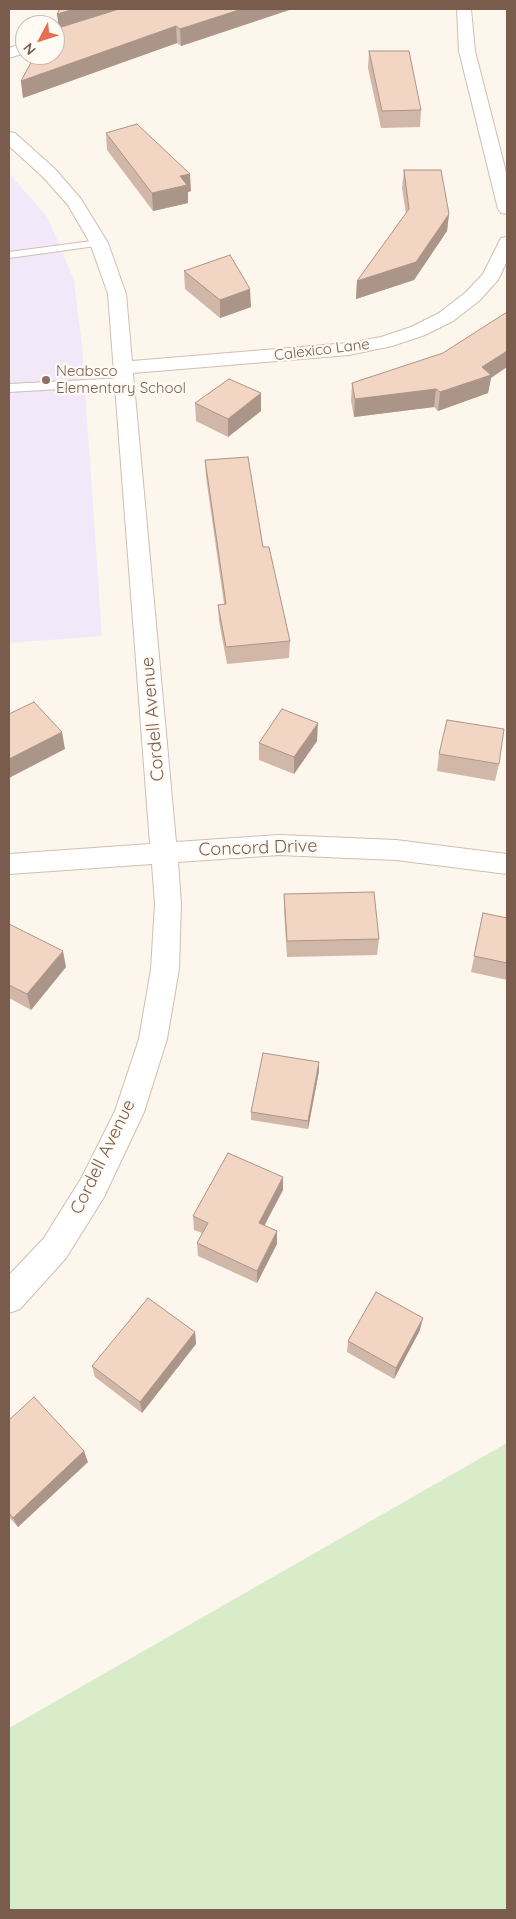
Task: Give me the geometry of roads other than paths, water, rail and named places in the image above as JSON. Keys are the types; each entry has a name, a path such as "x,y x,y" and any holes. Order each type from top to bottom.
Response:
{"street":[{"path":"464,9 467,51 507,209"},
{"name":"Cordell Avenue","path":"9,138 56,180 75,203 99,243 117,294 168,904 165,969 152,1039 129,1112 93,1187 55,1248 9,1298"},
{"name":"Calexico Lane","path":"125,375 349,349 394,339 418,331 446,317 472,297 491,276 507,242"},
{"name":"Concord Drive","path":"9,864 279,845 396,850 507,864"}],"lane":[{"path":"9,255 99,243"},
{"path":"9,388 125,375"}],"place":[{"name":"Neabsco Elementary School","path":"46,380"}]}
